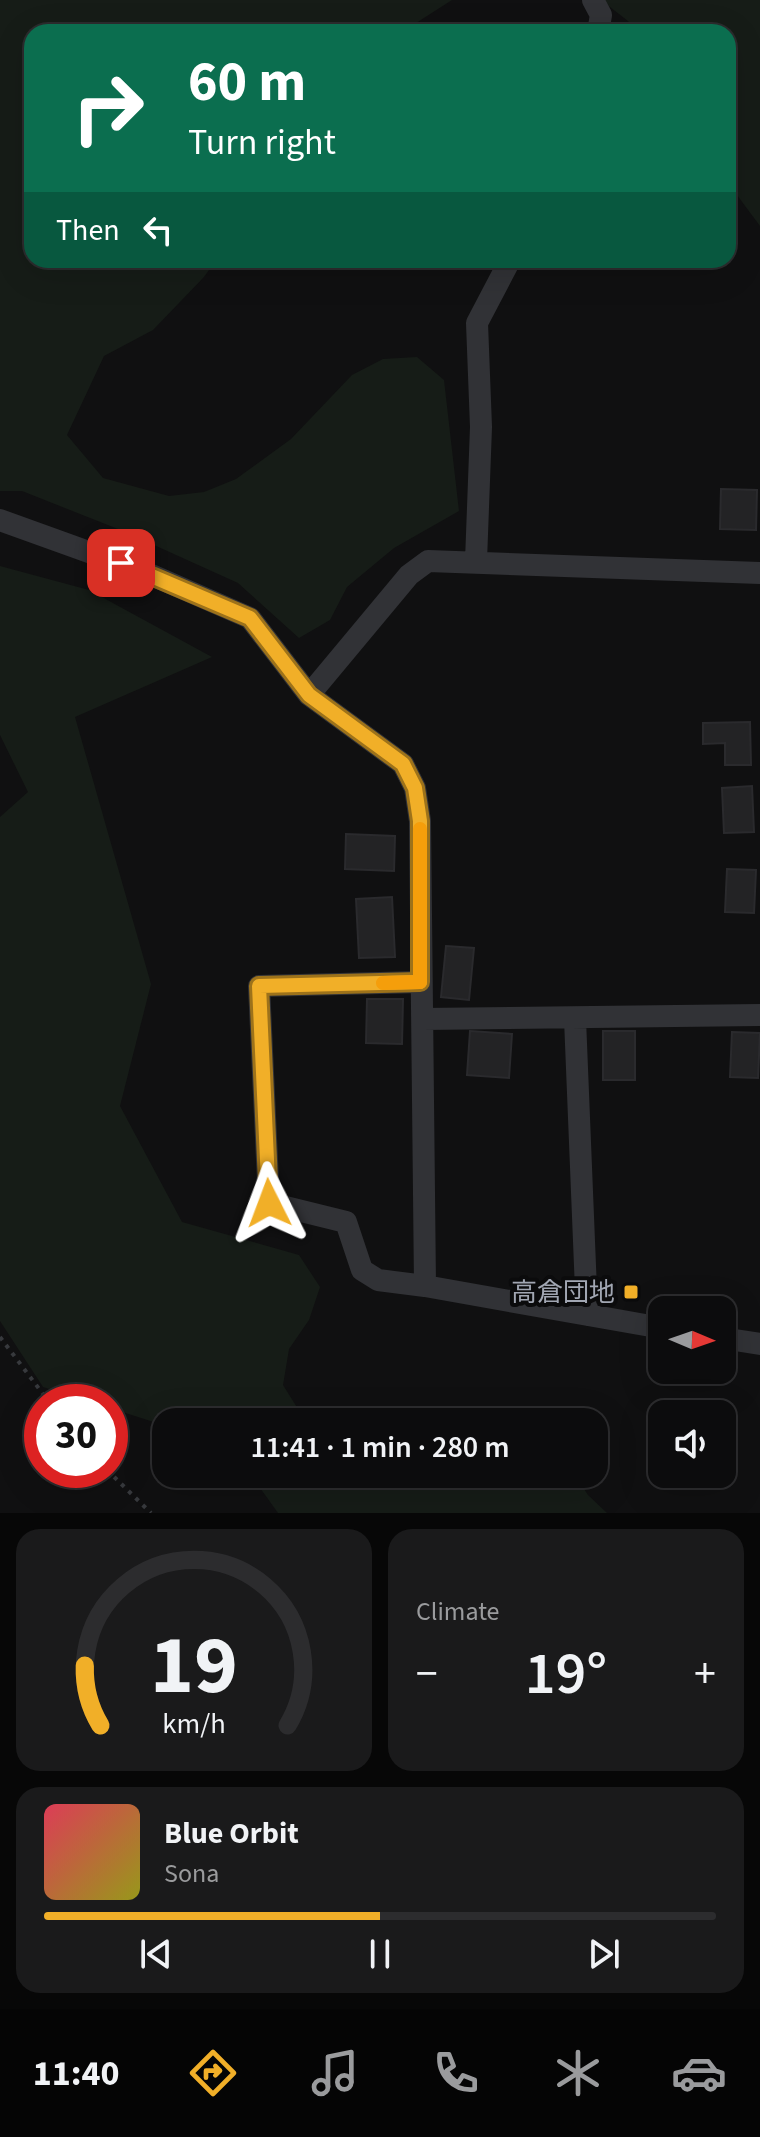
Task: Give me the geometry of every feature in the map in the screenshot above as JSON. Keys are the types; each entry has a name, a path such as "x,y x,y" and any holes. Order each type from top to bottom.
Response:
{"street":[{"path":"593,0 601,15 599,24"},
{"path":"476,561 481,427 477,323 506,268"},
{"path":"0,520 147,573 250,618 309,695 403,764 415,788 420,821 425,1286"},
{"path":"309,695 409,575 428,561 760,573"},
{"path":"420,982 259,986 269,1203 346,1222 362,1270 378,1280 648,1326"},
{"path":"423,1019 760,1015"},
{"path":"575,1019 587,1315"},
{"path":"736,1340 760,1344"}],"path":[{"path":"0,1337 35,1384"},
{"path":"125,1488 151,1513"}],"shaded area":[{"path":"0,0 452,0 414,24 24,24 24,268 210,268 153,330 104,356 67,435 103,478 169,496 204,492 236,479 291,439 352,375 383,359 417,357 444,380 459,511 394,548 347,587 330,620 299,638 238,583 123,531 22,491 0,491"},
{"path":"601,0 760,0 760,226 736,194 736,24 630,24"},
{"path":"0,566 89,590 212,657 75,717 151,984 120,1106 182,1222 299,1255 320,1287 309,1320 289,1349 283,1385 297,1408 152,1408 152,1422 128,1414 128,1384 41,1384 0,1321 0,817 28,792 0,735"},
{"path":"260,1488 583,1488 607,1513 278,1513"}],"building":[{"path":"721,489 757,490 756,530 720,529"},
{"path":"750,722 751,765 725,765 725,743 703,744 703,723"},
{"path":"752,786 754,832 724,833 722,788"},
{"path":"346,834 395,836 394,871 345,869"},
{"path":"727,869 756,870 754,913 725,912"},
{"path":"392,897 395,957 359,958 356,899"},
{"path":"446,946 474,948 469,1000 441,997"},
{"path":"367,999 403,999 402,1044 366,1043"},
{"path":"470,1031 512,1034 509,1078 467,1075"},
{"path":"603,1031 635,1031 635,1080 603,1080"},
{"path":"732,1032 760,1033 758,1078 730,1077"}],"slow traffic":[{"path":"383,983 420,982 420,829"}],"place":[{"name":"高倉団地","path":"631,1292"}],"route":[{"path":"121,563 250,618 309,695 403,764 415,788 420,821 420,982 259,986 269,1203"}]}
